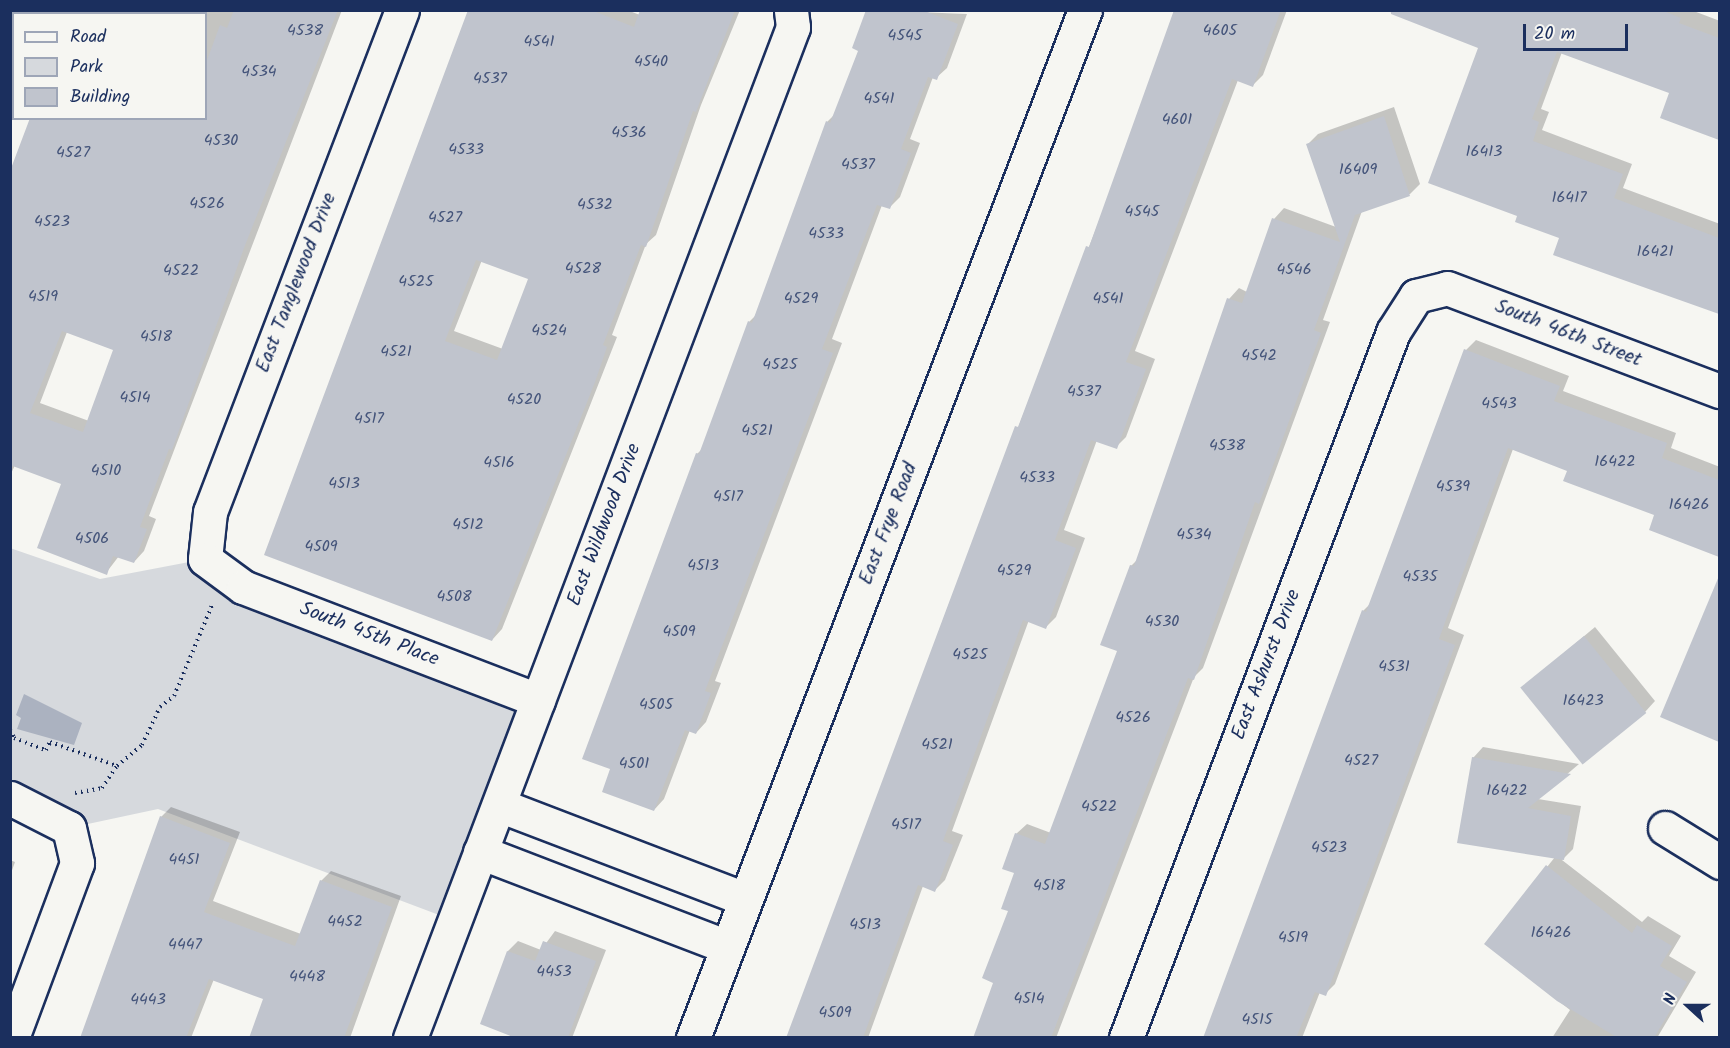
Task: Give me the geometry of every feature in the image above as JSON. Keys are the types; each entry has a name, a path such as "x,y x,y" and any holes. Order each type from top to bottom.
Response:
{"street":[{"name":"East Tanglewood Drive","path":"216,567 210,512 402,10"},
{"name":"East Wildwood Drive","path":"410,1038 786,47 793,27 791,10"},
{"name":"East Frye Road","path":"693,1038 1085,10"},
{"name":"South 46th Street","path":"1416,296 1447,288 1719,391"},
{"name":"East Ashurst Drive","path":"1126,1038 1393,332 1416,296"},
{"name":"South 45th Place","path":"216,567 243,587 538,700"},
{"path":"10,798 61,823 77,863 12,1038"},
{"path":"499,805 745,899"},
{"path":"1665,828 1719,862"},
{"path":"480,852 727,947"},
{"path":"604,900 622,852"}],"path":[{"path":"61,823 70,796 86,788 102,788 117,766 142,745 160,707 174,696 216,567"},
{"path":"10,730 14,738 46,750 50,742 117,766"}],"green space":[{"path":"10,548 100,579 205,559 538,700 455,921 158,809 69,828 11,798"}],"shaded area":[{"path":"24,694 82,723 74,745 17,729 21,718 16,715"}],"building":[{"path":"234,10 338,10 244,248 172,450 169,449 140,527 147,529 134,563 113,556 107,575 37,548 61,484 10,465 10,171 29,120 207,120 207,60 220,25 227,28","holes":["62,331 113,350 83,432 30,413"]},
{"path":"468,10 591,10 634,27 640,10 735,10 696,112 693,111 646,247 641,245 603,345 607,347 595,382 492,641 264,555","holes":["476,260 528,279 497,360 445,341"]},
{"path":"866,10 922,10 958,24 937,80 928,77 901,149 911,153 890,209 877,205 822,349 833,353 705,691 711,693 696,734 685,730 654,811 602,792 610,769 582,759 696,453 699,454 748,321 752,323 826,121 830,123 858,51 852,48"},
{"path":"1174,10 1281,10 1253,87 1232,79 1126,362 1146,369 1117,449 1091,440 1055,540 1076,548 1046,629 1023,620 943,841 953,845 935,892 918,885 863,1038 786,1038 1015,426 1018,427 1086,246 1089,247"},
{"path":"1391,10 1661,10 1681,18 1679,23 1719,38 1719,140 1660,118 1669,93 1557,52 1532,119 1539,122 1533,141 1623,174 1614,198 1719,238 1719,314 1553,255 1559,238 1515,222 1517,216 1428,183 1478,48 1391,14"},
{"path":"1384,116 1410,196 1355,215 1314,330 1321,333 1259,504 1255,502 1194,680 1188,678 1051,1038 973,1038 993,983 982,978 1008,911 1001,909 1014,873 1002,869 1015,833 1045,844 1117,651 1100,645 1130,565 1134,566 1227,298 1242,303 1272,218 1340,242 1306,144"},
{"path":"1464,349 1560,386 1554,401 1667,443 1662,458 1719,480 1719,557 1649,530 1654,515 1563,481 1567,471 1508,448 1439,639 1455,645 1326,996 1315,992 1296,1038 1203,1038 1362,610 1366,612"},
{"path":"1719,576 1719,742 1660,717"},
{"path":"1584,636 1646,713 1583,765 1520,688"},
{"path":"1472,757 1571,774 1528,808 1571,816 1564,860 1457,843"},
{"path":"160,816 230,843 204,912 295,946 320,880 392,907 344,1038 249,1038 263,999 209,979 186,1038 80,1038"},
{"path":"1546,865 1632,933 1637,925 1672,946 1660,966 1687,982 1654,1038 1618,1038 1557,1001 1484,944"},
{"path":"543,941 596,961 568,1038 516,1038 480,1024 507,951 535,961"}]}
